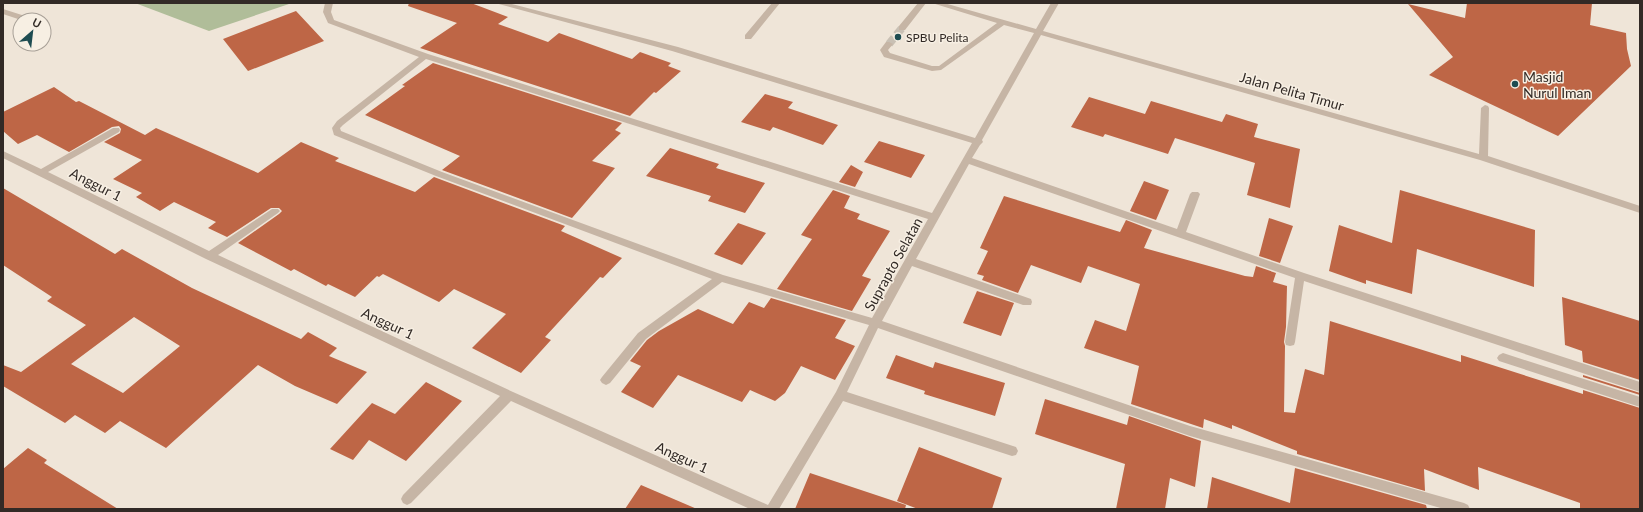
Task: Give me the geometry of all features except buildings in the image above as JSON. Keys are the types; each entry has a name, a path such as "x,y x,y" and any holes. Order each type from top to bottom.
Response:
{"street":[{"path":"329,3 327,12 331,21 425,56 935,218"},
{"path":"498,3 675,49 978,142"},
{"path":"748,37 776,3"},
{"path":"902,28 922,3"},
{"name":"Jalan Pelita Timur","path":"936,3 1482,158 1640,210"},
{"name":"Suprapto Selatan","path":"772,509 840,395 875,323 1055,3"},
{"path":"889,44 884,50 887,55 932,69 941,68 1003,22"},
{"path":"425,56 340,123 336,128 337,133 446,176 721,278 875,323 1190,431 1464,509"},
{"path":"1482,158 1485,108"},
{"path":"42,172 116,130"},
{"name":"Anggur 1","path":"3,154 210,256 509,395 764,509"},
{"path":"968,160 1300,276 1640,387"},
{"path":"1180,235 1195,194"},
{"path":"210,256 275,211"},
{"path":"910,261 1027,302"},
{"path":"1290,342 1300,276"},
{"path":"606,380 642,336 721,278"},
{"path":"1503,358 1640,402"},
{"path":"407,499 509,395"},
{"path":"840,395 1012,452"}],"green space":[{"path":"135,3 292,3 209,31"}],"tunnel":[{"path":"889,44 902,28"}],"place":[{"name":"SPBU Pelita","path":"898,37"},
{"name":"Masjid Nurul Iman","path":"1515,84"}]}
